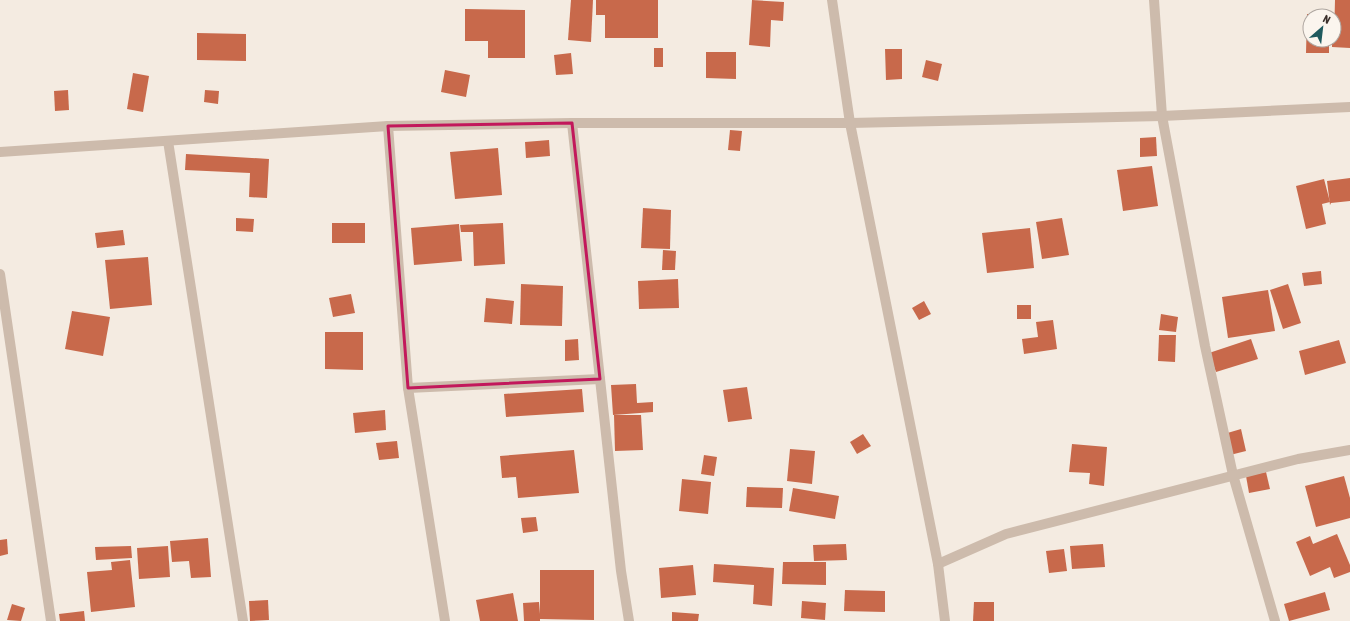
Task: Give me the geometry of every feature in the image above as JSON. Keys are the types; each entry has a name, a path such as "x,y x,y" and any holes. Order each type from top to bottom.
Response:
{"street":[{"path":"832,0 850,123 938,564 945,621"},
{"path":"1154,0 1162,116 1205,346 1233,475 1275,621"},
{"path":"0,152 388,126 572,123 850,123 1162,116 1350,107"},
{"path":"572,123 620,571 629,621"},
{"path":"388,126 408,388 445,621"},
{"path":"168,141 243,621"},
{"path":"0,274 51,621"},
{"path":"408,388 600,379"},
{"path":"938,564 1006,534 1298,459 1350,450"}],"highlighted area":[{"path":"572,123 600,379 408,388 388,126"}],"building":[{"path":"571,0 593,0 591,42 568,40"},
{"path":"596,0 658,0 658,38 605,38 605,15 596,15"},
{"path":"752,0 784,2 783,21 771,20 770,47 749,45"},
{"path":"1335,0 1350,0 1350,48 1342,48 1342,8 1335,8"},
{"path":"465,9 525,10 525,58 488,58 488,41 465,41"},
{"path":"197,33 246,34 246,61 197,60"},
{"path":"654,48 663,48 663,67 654,67"},
{"path":"1306,48 1329,48 1329,53 1306,53"},
{"path":"885,49 902,49 902,79 886,80"},
{"path":"706,52 736,52 736,79 706,78"},
{"path":"571,53 573,74 556,75 554,55"},
{"path":"926,60 942,64 938,81 922,77"},
{"path":"445,70 470,75 466,97 441,92"},
{"path":"133,73 149,76 143,112 127,109"},
{"path":"68,90 69,110 55,111 54,91"},
{"path":"205,90 219,91 218,104 204,102"},
{"path":"730,130 742,131 740,151 728,150"},
{"path":"1156,137 1157,156 1140,157 1140,138"},
{"path":"549,140 550,156 526,158 525,142"},
{"path":"498,148 502,195 455,199 450,152"},
{"path":"186,154 269,159 267,198 249,197 250,173 185,170"},
{"path":"1152,166 1158,206 1123,211 1117,170"},
{"path":"1350,178 1350,201 1331,203 1330,205 1327,181"},
{"path":"1324,179 1330,202 1322,204 1326,224 1306,229 1296,186"},
{"path":"643,208 671,210 670,249 641,248"},
{"path":"236,218 254,219 253,232 236,231"},
{"path":"1062,218 1069,255 1042,259 1036,222"},
{"path":"332,223 365,223 365,243 332,243"},
{"path":"503,223 505,264 474,266 473,232 461,232 460,225"},
{"path":"459,224 462,261 414,265 411,228"},
{"path":"1030,228 1034,268 987,273 982,233"},
{"path":"123,230 125,245 97,248 95,233"},
{"path":"663,250 676,251 675,270 662,270"},
{"path":"148,257 152,305 110,309 105,260"},
{"path":"1321,271 1322,284 1304,286 1302,273"},
{"path":"678,279 679,308 639,309 638,281"},
{"path":"521,284 563,286 562,326 520,325"},
{"path":"1288,284 1301,323 1283,329 1270,290"},
{"path":"1268,290 1275,331 1228,338 1222,297"},
{"path":"351,294 355,313 333,317 329,298"},
{"path":"486,298 514,301 512,324 484,322"},
{"path":"924,301 931,314 919,320 912,308"},
{"path":"1017,305 1031,305 1031,319 1017,319"},
{"path":"72,311 110,317 103,356 65,349"},
{"path":"1161,314 1178,317 1176,332 1159,330"},
{"path":"1053,320 1057,349 1024,354 1022,339 1038,337 1036,322"},
{"path":"325,332 363,332 363,370 325,369"},
{"path":"1159,335 1176,335 1175,362 1158,361"},
{"path":"578,339 579,360 565,361 565,340"},
{"path":"1251,339 1258,359 1216,372 1209,353"},
{"path":"1339,340 1346,363 1305,375 1299,351"},
{"path":"636,384 637,403 653,402 653,412 613,415 611,385"},
{"path":"747,387 752,419 728,422 723,390"},
{"path":"582,389 584,412 506,417 504,394"},
{"path":"385,410 386,430 355,433 353,413"},
{"path":"614,415 641,415 643,450 615,451"},
{"path":"1241,429 1246,451 1230,455 1224,434"},
{"path":"863,434 871,446 857,454 850,442"},
{"path":"397,441 399,458 379,460 376,443"},
{"path":"1072,444 1107,447 1104,486 1089,484 1090,473 1069,472"},
{"path":"790,449 815,451 812,484 787,481"},
{"path":"574,450 579,493 518,498 516,477 502,478 500,456"},
{"path":"704,455 717,457 714,476 701,474"},
{"path":"1266,472 1270,489 1249,493 1246,476"},
{"path":"1344,476 1350,498 1350,518 1316,527 1305,486"},
{"path":"682,479 711,482 708,514 679,511"},
{"path":"747,487 783,488 782,508 746,507"},
{"path":"793,488 839,496 835,519 789,511"},
{"path":"536,517 538,531 523,533 521,518"},
{"path":"1337,534 1350,565 1350,572 1334,578 1330,567 1310,576 1296,542 1310,536 1313,544"},
{"path":"208,538 211,577 191,578 189,561 172,562 170,541"},
{"path":"7,539 8,554 0,556 0,540"},
{"path":"846,544 847,560 814,561 813,545"},
{"path":"1103,544 1105,567 1072,569 1070,546"},
{"path":"131,546 132,558 96,560 95,547"},
{"path":"168,546 170,577 139,579 137,548"},
{"path":"1064,549 1067,571 1049,573 1046,551"},
{"path":"130,560 135,607 91,612 87,572 112,570 111,562"},
{"path":"783,562 826,562 826,585 782,584"},
{"path":"714,564 774,568 772,606 753,604 754,585 713,582"},
{"path":"693,565 696,595 661,598 659,568"},
{"path":"540,570 594,570 594,620 540,619 540,621 524,621 523,603 539,602 540,614"},
{"path":"845,590 885,591 885,612 844,611"},
{"path":"1325,592 1330,610 1289,621 1284,604"},
{"path":"513,593 518,621 480,621 476,600"},
{"path":"268,600 269,620 250,621 249,601"},
{"path":"802,601 826,603 825,620 801,618"},
{"path":"974,602 994,602 994,621 973,621"},
{"path":"12,604 25,608 21,621 7,620"},
{"path":"84,611 85,621 60,621 59,614"},
{"path":"672,612 699,614 698,621 672,621"}]}
